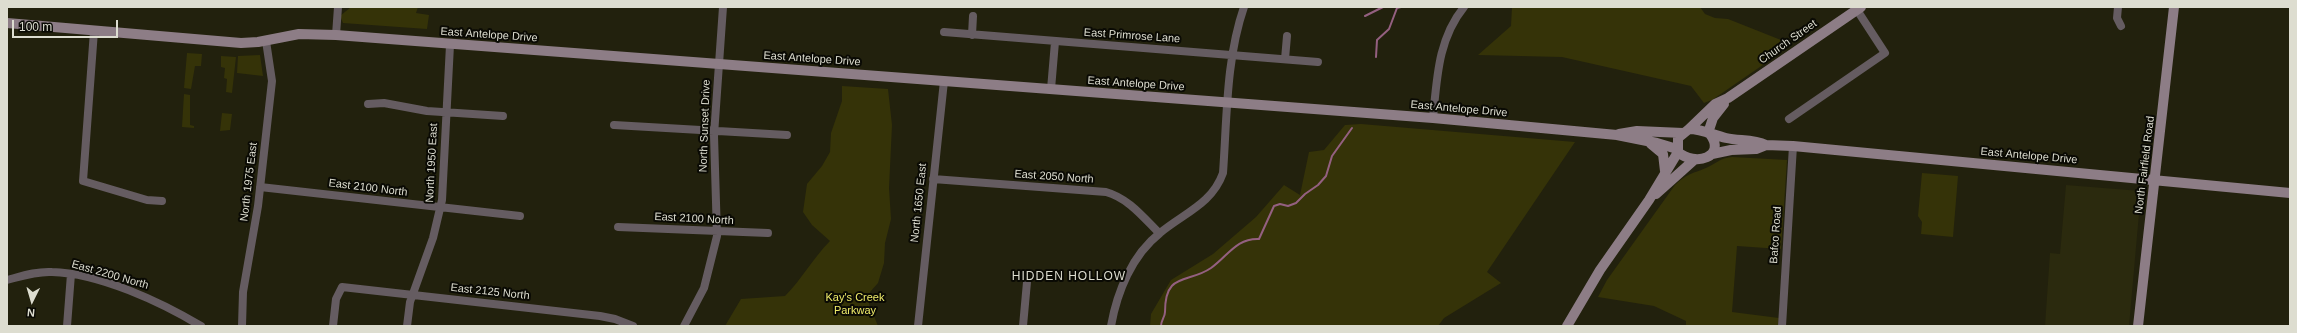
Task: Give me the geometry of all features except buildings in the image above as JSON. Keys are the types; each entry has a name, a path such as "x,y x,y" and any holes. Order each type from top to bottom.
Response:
{"main road":[{"name":"North Fairfield Road","path":"2138,326 2156,180 2174,7"},
{"name":"Church Street","path":"1686,131 1715,104 1728,98 1859,8"},
{"name":"East Antelope Drive","path":"7,23 240,43 266,41 299,34 336,34 450,45 1433,118 1617,135 1678,150"},
{"name":"Church Street","path":"1709,133 1714,116 1728,98"},
{"path":"1567,326 1600,270 1648,200 1678,150 1678,140 1686,131 1697,129 1709,133 1714,141 1712,154 1702,160 1694,160 1685,157 1678,150"},
{"name":"East Antelope Drive","path":"1617,135 1637,131 1686,131"},
{"name":"East Antelope Drive","path":"1709,133 1732,139 1755,140 1766,145 1793,146 2290,193"},
{"path":"1646,141 1662,152 1665,159 1665,171"},
{"name":"East Antelope Drive","path":"1712,154 1731,150 1756,149 1766,145"},
{"path":"1648,200 1694,160"}],"street":[{"path":"336,34 338,7"},
{"name":"North Sunset Drive","path":"684,326 697,304 710,269 717,231 714,171 714,130 723,7"},
{"path":"1111,326 1118,294 1127,274 1146,247 1159,233 1209,199 1218,186 1223,173 1232,55 1236,30 1244,7"},
{"path":"1433,118 1437,71 1442,46 1457,16 1464,7"},
{"path":"2118,7 2117,18 2121,26"},
{"path":"1788,120 1886,52 1859,8"},
{"path":"972,35 973,16"},
{"path":"94,31 83,181 147,200 162,201"},
{"name":"East Primrose Lane","path":"944,32 1318,62"},
{"path":"1285,59 1287,36"},
{"name":"North 1975 East","path":"242,326 243,292 260,187 272,81 266,41"},
{"path":"1051,89 1055,42"},
{"name":"North 1950 East","path":"407,326 412,295 433,238 444,181 445,112 450,45"},
{"name":"North 1650 East","path":"918,326 944,82"},
{"path":"368,104 384,103 413,110 503,116"},
{"path":"614,125 787,135"},
{"name":"Bafco Road","path":"1782,326 1793,146"},
{"name":"East 2050 North","path":"933,179 1106,192 1117,195 1126,201 1159,233"},
{"name":"East 2100 North","path":"260,187 520,216"},
{"name":"East 2100 North","path":"618,226 768,233"},
{"name":"East 2200 North","path":"7,280 32,273 52,272 71,274 168,306 201,326"},
{"path":"67,326 71,274"},
{"path":"1023,326 1027,282"},
{"name":"East 2125 North","path":"333,326 336,299 342,288 600,316 633,326"}],"shaded area":[{"path":"2066,185 2141,191 2129,326 2045,326 2050,253 2060,254"}],"green space":[{"path":"351,7 418,7 416,13 429,15 427,29 343,23 340,16"},
{"path":"1512,7 1700,7 1705,14 1715,18 1728,19 1786,42 1786,49 1712,100 1704,103 1691,86 1562,57 1478,55 1511,26"},
{"path":"187,53 202,54 201,66 195,66 191,89 184,88"},
{"path":"260,55 263,76 237,73 238,56"},
{"path":"221,56 236,57 232,93 226,92 227,79 224,78 225,68 221,67"},
{"name":"Kay's Creek Parkway","path":"842,86 888,89 892,125 889,188 891,219 885,243 884,263 878,283 870,292 869,304 878,326 725,326 741,299 785,296 830,241 812,225 803,212 807,184 822,166 830,152 831,133 842,101"},
{"path":"184,94 190,95 190,125 194,126 194,128 182,127"},
{"path":"222,113 232,114 230,130 220,131"},
{"path":"1361,124 1575,142 1487,272 1501,283 1444,318 1438,326 1150,326 1151,314 1171,280 1213,254 1256,217 1284,185 1300,195 1309,152 1324,150 1345,125"},
{"path":"1732,157 1787,160 1781,249 1737,246 1732,312 1779,318 1778,326 1686,326 1686,321 1654,306 1598,297 1607,280 1675,185 1688,175 1708,167 1722,159"},
{"path":"1922,173 1958,176 1953,237 1921,234 1922,222 1918,216"}],"waterway":[{"path":"1365,16 1383,7"},
{"path":"1376,57 1377,40 1389,29 1397,8 1401,7"},
{"path":"1161,326 1165,314 1166,299 1173,284 1211,268 1244,241 1259,239 1274,206 1280,204 1288,206 1296,203 1305,194 1318,185 1326,176 1332,156 1352,128"}],"district":[{"name":"HIDDEN HOLLOW","path":"1069,277"}]}
